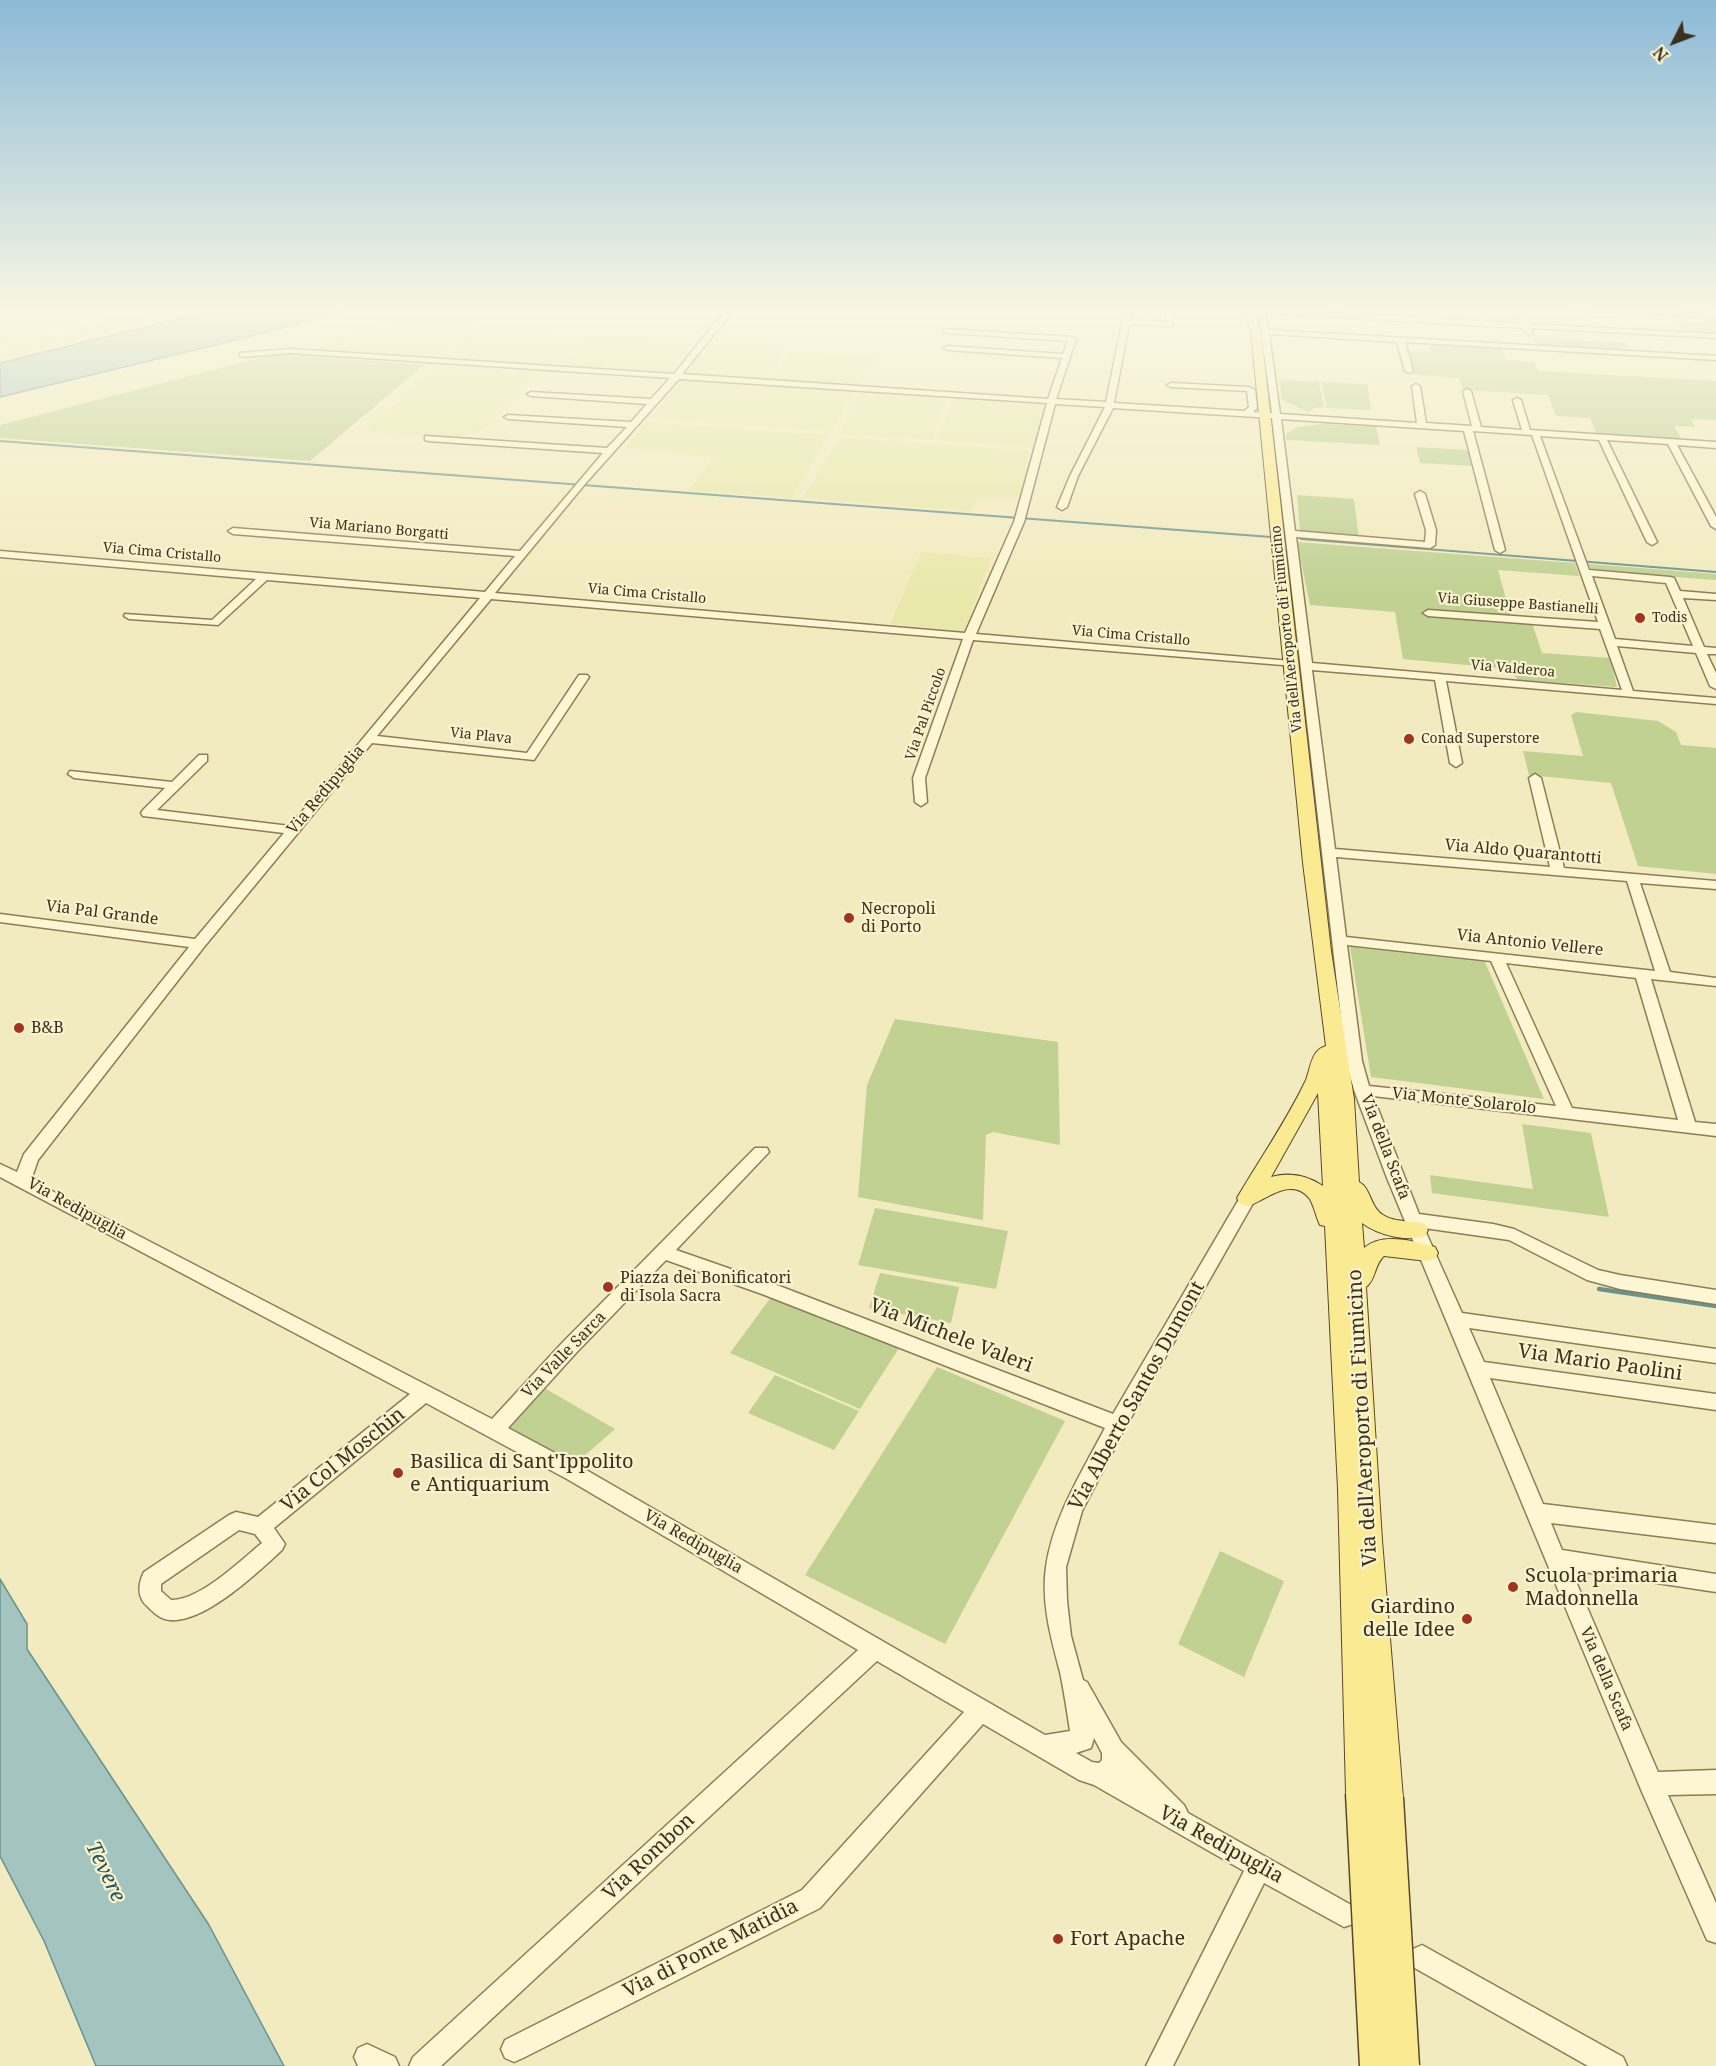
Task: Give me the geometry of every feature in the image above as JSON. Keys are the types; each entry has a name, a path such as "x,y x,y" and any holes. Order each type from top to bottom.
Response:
{"main road":[{"name":"Via dell'Aeroporto di Fiumicino","path":"1268,404 1291,664 1322,951 1344,1099 1369,1540 1374,1796 1375,2066"},
{"name":"Via dell'Aeroporto di Fiumicino","path":"1322,951 1336,1244 1354,1538 1374,1796 1404,2066"},
{"path":"1248,1198 1316,1078 1327,1046"},
{"path":"1348,1167 1361,1207 1374,1222 1388,1227 1415,1225"},
{"path":"1248,1198 1269,1184 1288,1181 1311,1189 1321,1198 1336,1244"},
{"path":"1357,1303 1364,1262 1374,1250 1387,1247 1427,1253"}],"street":[{"name":"Via Redipuglia","path":"651,404 522,554 199,944 30,1158 22,1182 494,1430 981,1710 1344,1915"},
{"name":"Via Pal Piccolo","path":"921,802 919,778 969,637 1020,518 1050,404"},
{"path":"1098,404 1716,445"},
{"path":"1246,414 1253,408 1253,404"},
{"name":"Via della Scafa","path":"1272,404 1270,416 1285,430 1291,534 1328,852 1354,1061 1362,1090 1415,1225 1650,1784 1716,1931"},
{"path":"1282,404 1294,410 1337,421"},
{"path":"1419,404 1422,426"},
{"path":"1469,404 1472,429 1500,550"},
{"path":"1519,404 1606,626 1629,694"},
{"path":"1062,507 1074,476 1110,405"},
{"path":"508,417 633,425"},
{"path":"1285,430 1337,421"},
{"path":"428,438 609,451"},
{"path":"1602,438 1652,542"},
{"path":"1671,442 1716,526"},
{"path":"1291,534 1430,545 1431,530 1420,494"},
{"name":"Via Mariano Borgatti","path":"232,531 522,554"},
{"name":"Via Cima Cristallo","path":"0,554 1291,664"},
{"path":"1585,571 1668,579 1716,686"},
{"path":"129,616 214,623 265,576"},
{"path":"1677,597 1716,597"},
{"path":"1677,597 1716,602"},
{"name":"Via Giuseppe Bastianelli","path":"1428,613 1606,626"},
{"path":"1611,642 1698,646 1716,644"},
{"path":"1698,646 1716,651"},
{"name":"Via Valderoa","path":"1307,666 1716,701"},
{"name":"Via Plava","path":"369,739 530,757 583,677"},
{"path":"1440,678 1456,762"},
{"path":"203,758 147,813 293,830"},
{"path":"74,774 175,786"},
{"path":"1535,778 1558,871"},
{"name":"Via Aldo Quarantotti","path":"1328,852 1716,885"},
{"path":"1632,877 1664,976"},
{"name":"Via Pal Grande","path":"0,918 199,944"},
{"name":"Via Antonio Vellere","path":"1339,940 1716,982"},
{"name":"Via Monte Solarolo","path":"1496,957 1566,1112"},
{"path":"1642,973 1689,1127"},
{"name":"Via Monte Solarolo","path":"1362,1090 1716,1130"},
{"name":"Via Valle Sarca","path":"494,1430 569,1348 762,1152"},
{"path":"0,1170 22,1182"},
{"name":"Via Alberto Santos Dumont","path":"1071,1673 1060,1636 1056,1601 1056,1567 1072,1510 1117,1424 1248,1198"},
{"path":"1415,1225 1504,1232 1593,1275 1620,1282 1716,1297"},
{"name":"Via Michele Valeri","path":"664,1252 768,1289 1117,1424"},
{"path":"1456,1319 1716,1356"},
{"name":"Via Mario Paolini","path":"1477,1369 1716,1402"},
{"name":"Via Col Moschin","path":"261,1527 425,1393"},
{"path":"1536,1512 1716,1534"},
{"path":"236,1521 261,1527 275,1544 252,1564 200,1601 181,1611 166,1610 150,1595 152,1579 236,1521"},
{"path":"1555,1558 1716,1583"},
{"name":"Via Rombon","path":"422,2066 876,1648"},
{"path":"1071,1673 1095,1722 1112,1748 1115,1762 1104,1774 1090,1772 1076,1758 1076,1752 1082,1741 1071,1673"},
{"name":"Via di Ponte Matidia","path":"514,2049 811,1899 981,1710"},
{"path":"1045,1746 1099,1737 1190,1828"},
{"path":"1650,1784 1716,1782"},
{"path":"1159,2066 1259,1866"},
{"path":"1422,1958 1614,2066"}],"shaded area":[{"path":"394,404 508,404 494,422 479,431 454,438 363,431"},
{"path":"661,404 848,404 831,432 650,418"},
{"path":"854,404 944,404 932,440 839,434"},
{"path":"951,404 1045,404 1033,447 937,440"},
{"path":"646,422 829,435 792,498 688,491 714,457 625,448"},
{"path":"840,437 1029,451 1021,498 982,498 975,501 972,512 802,498"},
{"path":"922,552 991,558 964,631 890,624"}],"green space":[{"path":"80,404 377,404 310,461 0,438 0,425"},
{"path":"1292,404 1323,404 1324,407 1314,408 1309,412"},
{"path":"1326,404 1370,404 1371,410 1327,408"},
{"path":"1552,404 1716,404 1716,420 1691,419 1695,427 1674,426 1682,440 1597,434 1590,418 1556,416"},
{"path":"1322,424 1376,426 1380,445 1286,440 1286,434 1297,427"},
{"path":"1416,447 1468,450 1473,466 1420,463"},
{"path":"1297,495 1354,499 1359,538 1300,532"},
{"path":"1297,542 1575,563 1579,576 1498,570 1511,617 1423,610 1422,614 1532,623 1542,653 1610,658 1617,687 1518,680 1509,669 1403,659 1395,612 1310,605"},
{"path":"1589,564 1716,574 1716,580 1592,571"},
{"path":"1576,712 1658,721 1676,732 1681,745 1716,748 1716,874 1638,866 1611,783 1529,775 1523,751 1583,756 1571,715"},
{"path":"1350,947 1485,962 1544,1099 1371,1077"},
{"path":"895,1019 1058,1042 1060,1145 993,1132 986,1135 983,1220 858,1197 867,1085"},
{"path":"1522,1124 1591,1133 1609,1217 1432,1193 1430,1175 1533,1189"},
{"path":"875,1208 1008,1231 996,1289 858,1265"},
{"path":"880,1273 959,1287 951,1323 869,1308"},
{"path":"771,1297 899,1348 860,1409 730,1353"},
{"path":"937,1367 1065,1421 945,1644 805,1575"},
{"path":"775,1375 859,1411 834,1450 748,1413"},
{"path":"541,1386 615,1429 574,1465 502,1426"},
{"path":"1220,1551 1284,1581 1244,1677 1178,1644"}],"water":[{"name":"Tevere","path":"0,1579 27,1624 27,1649 209,1925 284,2066 96,2066 44,1941 0,1856"}],"waterway":[{"path":"0,441 1271,537"},
{"path":"1301,539 1716,572"},
{"path":"1599,1289 1716,1306"}],"place":[{"name":"Todis","path":"1640,618"},
{"name":"Conad Superstore","path":"1409,739"},
{"name":"Necropoli di Porto","path":"849,918"},
{"name":"B&B","path":"19,1028"},
{"name":"Piazza dei Bonificatori di Isola Sacra","path":"608,1287"},
{"name":"Basilica di Sant'Ippolito e Antiquarium","path":"398,1473"},
{"name":"Scuola primaria Madonnella","path":"1513,1587"},
{"name":"Giardino delle Idee","path":"1467,1619"},
{"name":"Fort Apache","path":"1058,1939"}]}
